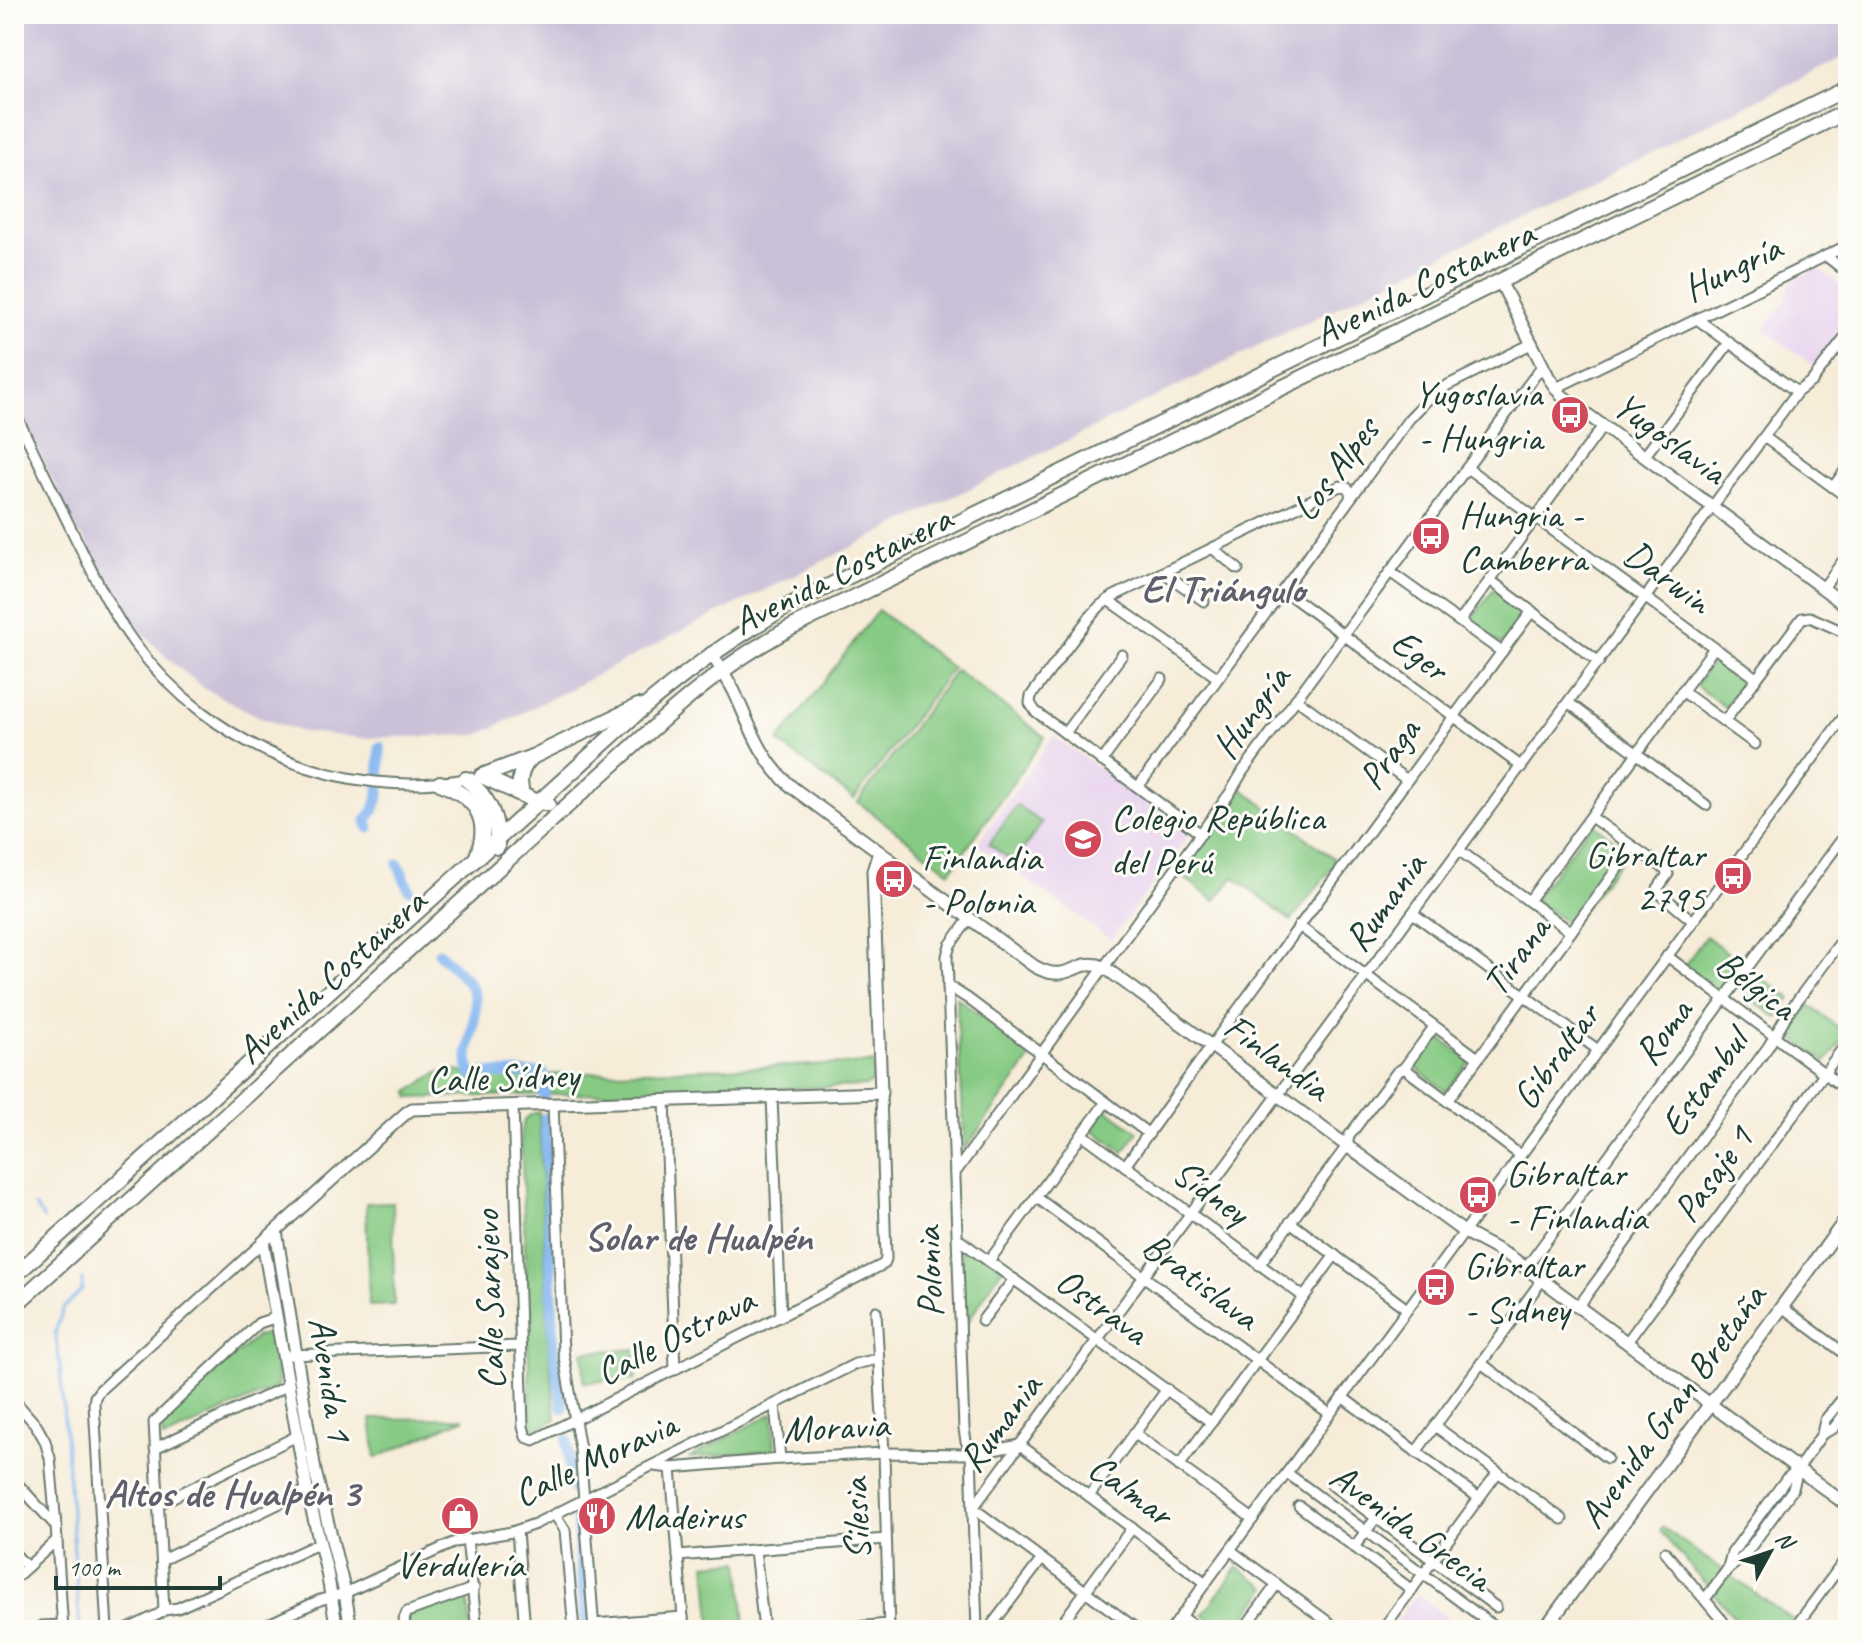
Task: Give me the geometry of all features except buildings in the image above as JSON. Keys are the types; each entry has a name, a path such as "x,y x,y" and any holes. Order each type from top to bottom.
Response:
{"main road":[{"name":"Avenida Costanera","path":"14,1276 655,698 711,653 792,604 1848,88"},
{"name":"Avenida Costanera","path":"14,1306 683,701 767,641 1848,111"},
{"path":"482,776 532,757 655,698"},
{"path":"523,796 521,772 532,757"},
{"path":"482,776 539,802 555,804 575,799"},
{"path":"466,779 490,807 495,823 497,840 487,877"},
{"path":"440,783 467,798 480,815 483,835 476,860"},
{"name":"Avenida Gran Bretaña","path":"1544,1630 1848,1217"}],"street":[{"name":"Hungría","path":"1556,388 1848,245"},
{"path":"1826,256 1848,273"},
{"name":"Yugoslavia","path":"1500,281 1542,366 1567,399 1848,607"},
{"path":"1697,319 1797,392"},
{"name":"Rumania","path":"973,1508 1797,392 1812,381 1848,334"},
{"path":"1644,457 1729,343"},
{"name":"Los Alpes","path":"1138,787 1409,419 1446,386 1531,344"},
{"name":"Hungría","path":"955,1173 1201,834 1243,771 1542,366"},
{"path":"14,411 115,613 145,657 201,712 240,738 300,766 363,781 406,785 482,776"},
{"path":"1460,621 1603,426"},
{"path":"1764,437 1848,498"},
{"path":"1833,487 1848,467"},
{"name":"Darwin","path":"1467,468 1756,678"},
{"path":"1201,834 1035,711 1030,703 1033,693 1095,611 1108,600 1341,485 1351,492 1350,498"},
{"path":"1212,548 1238,569"},
{"path":"1823,588 1848,554"},
{"path":"1163,572 1204,601"},
{"path":"1390,572 1502,652"},
{"path":"1490,580 1599,662"},
{"name":"Eger","path":"1283,590 1522,767"},
{"path":"1108,600 1218,678"},
{"name":"Praga","path":"1125,1166 1532,611"},
{"path":"1724,722 1799,620 1810,617 1848,634"},
{"name":"Tirana","path":"1529,901 1714,648"},
{"path":"711,653 772,767 793,788 1046,973 1059,974 1089,964 1104,967"},
{"path":"1065,733 1122,655"},
{"path":"1102,761 1162,679"},
{"path":"1682,691 1755,744"},
{"path":"1296,699 1407,780"},
{"path":"1569,703 1706,805"},
{"name":"Gibraltar","path":"1171,1630 1848,711"},
{"path":"1591,817 1665,869 1668,874 1658,892 1693,921"},
{"name":"Roma","path":"1526,1268 1848,831"},
{"name":"Tirana","path":"1447,1101 1633,847"},
{"path":"1460,851 1571,932"},
{"path":"879,852 873,871 881,1093"},
{"path":"1414,914 1598,1050"},
{"name":"Polonia","path":"970,918 948,949 948,986 964,1429 971,1454 977,1630"},
{"path":"1299,926 1478,1058"},
{"name":"Estambul","path":"1578,1307 1848,932"},
{"name":"Bélgica","path":"1667,956 1848,1091"},
{"name":"Finlandia","path":"1104,967 1464,1232 1526,1268 1848,1506"},
{"name":"Sídney","path":"948,986 1149,1134"},
{"path":"1259,1265 1347,1146 1349,1136 1434,1027"},
{"name":"Pasaje 1","path":"1627,1342 1848,1041"},
{"path":"1404,1068 1520,1155"},
{"name":"Calle Sídney","path":"107,1630 95,1397 409,1111 416,1108 881,1093"},
{"name":"Calle Ostrava","path":"576,1419 885,1262 881,1093"},
{"path":"772,1097 781,1316"},
{"path":"665,1100 675,1370"},
{"path":"989,1261 1106,1102"},
{"name":"Calle Sarajevo","path":"553,1104 563,1351 576,1419 594,1627"},
{"name":"Calle Sarajevo","path":"513,1105 523,1427 526,1437 531,1440 576,1419"},
{"name":"Sídney","path":"1082,1134 1304,1297"},
{"name":"Bratislava","path":"1036,1197 1330,1414"},
{"name":"Sídney","path":"1290,1222 1407,1309"},
{"name":"Avenida 1","path":"276,1231 290,1355 351,1630"},
{"name":"Ostrava","path":"958,1239 1211,1422"},
{"name":"Avenida 1","path":"263,1242 277,1317 290,1355 289,1385 297,1436 337,1630"},
{"path":"1179,1466 1335,1255"},
{"path":"982,1321 1014,1279"},
{"path":"1416,1452 1542,1280"},
{"path":"1782,1307 1848,1356"},
{"name":"Silesia","path":"876,1311 889,1627"},
{"path":"164,1610 153,1424 259,1323 277,1317"},
{"path":"290,1355 520,1346"},
{"name":"Calle Moravia","path":"332,1596 345,1593 449,1545 517,1531 555,1515 855,1364 878,1359"},
{"path":"1481,1363 1607,1458"},
{"path":"155,1448 289,1385"},
{"path":"1089,1496 1167,1389"},
{"path":"1705,1599 1727,1570 1732,1553 1786,1479 1798,1469 1822,1434 1825,1420 1848,1392"},
{"path":"1342,1397 1479,1498"},
{"path":"14,1400 36,1425 48,1450 56,1526 63,1627 42,1626 35,1630"},
{"path":"775,1405 780,1459"},
{"path":"1822,1434 1834,1428 1848,1409"},
{"path":"1435,1426 1562,1519"},
{"path":"1134,1433 1253,1519"},
{"path":"159,1504 297,1436"},
{"name":"Moravia","path":"654,1466 671,1468 884,1453 971,1454 1020,1445"},
{"name":"Calmar","path":"1020,1445 1206,1583"},
{"path":"671,1468 684,1630"},
{"path":"1382,1630 1498,1472"},
{"name":"Avenida Grecia","path":"1287,1473 1499,1630"},
{"path":"14,1480 56,1526"},
{"path":"1332,1485 1496,1607"},
{"path":"162,1560 307,1490"},
{"path":"1299,1506 1412,1590"},
{"path":"973,1508 1138,1630"},
{"path":"555,1515 564,1527 566,1536 574,1630"},
{"path":"1354,1547 1376,1518"},
{"path":"1057,1630 1132,1528"},
{"path":"517,1531 525,1630"},
{"path":"467,1539 477,1630"},
{"path":"678,1556 886,1539"},
{"path":"14,1579 57,1540"},
{"path":"126,1630 164,1610 178,1608 320,1543"},
{"path":"755,1550 764,1630"},
{"path":"1230,1550 1339,1630"},
{"path":"1665,1552 1730,1630"},
{"path":"14,1553 27,1567"},
{"path":"1793,1630 1848,1556"},
{"path":"988,1630 1042,1559"},
{"path":"1243,1630 1277,1584"},
{"path":"406,1630 404,1619 407,1612 474,1588"},
{"path":"1468,1607 1478,1593"},
{"path":"256,1630 332,1596"},
{"path":"1181,1616 1200,1630"},
{"path":"594,1627 683,1617"},
{"path":"1479,1630 1486,1621"},
{"path":"1712,1630 1723,1621"},
{"path":"821,1630 889,1627"}],"shaded area":[{"path":"14,14 1848,14 1848,55 698,623 479,735 360,738 299,731 262,718 205,689 167,658 130,620 99,576 99,566 85,539 78,533 14,400"},
{"path":"1818,267 1848,292 1848,322 1815,367 1764,329 1786,300 1790,282"},
{"name":"Colegio República del Perú","path":"1054,736 1190,834 1111,940 977,844"},
{"path":"1417,1594 1463,1630 1390,1630"}],"green space":[{"path":"1496,586 1528,610 1501,645 1470,622"},
{"path":"878,610 952,668 854,799 778,742"},
{"path":"1718,655 1747,676 1725,707 1695,685"},
{"path":"956,670 1045,737 950,872 858,802"},
{"path":"1241,788 1337,861 1291,921 1234,877 1215,901 1177,872"},
{"path":"1017,805 1042,823 1014,862 989,844"},
{"path":"1592,823 1628,850 1570,926 1534,899"},
{"path":"1706,936 1741,963 1720,992 1684,966"},
{"path":"1759,976 1791,998 1778,1018 1746,996"},
{"path":"956,997 1027,1047 1033,1055 965,1149"},
{"path":"1809,1005 1847,1034 1826,1062 1787,1034"},
{"path":"1436,1035 1470,1061 1446,1091 1412,1065"},
{"path":"873,1063 873,1081 867,1086 410,1098 409,1092 438,1073 454,1070 471,1077"},
{"path":"1106,1109 1138,1132 1123,1152 1092,1129"},
{"path":"539,1112 549,1351 556,1419 535,1431 531,1428 521,1132 526,1118"},
{"path":"393,1202 394,1305 369,1306 366,1203"},
{"path":"961,1237 1003,1267 964,1328"},
{"path":"270,1332 279,1386 163,1439 160,1422 256,1337"},
{"path":"635,1349 636,1379 584,1382 583,1352"},
{"path":"773,1413 775,1450 689,1458"},
{"path":"465,1418 376,1458 371,1419"},
{"path":"1662,1527 1807,1630 1745,1630 1660,1531"},
{"path":"740,1561 745,1626 712,1629 706,1564"},
{"path":"1238,1567 1267,1588 1235,1630 1225,1630 1203,1614"},
{"path":"467,1592 471,1630 408,1630 406,1620 410,1615"}],"waterway":[{"path":"369,828 367,820 379,796 380,747"},
{"path":"398,864 409,889"},
{"path":"439,953 467,981 474,995 475,1017 468,1052 470,1073 543,1073 544,1096"},
{"path":"545,1118 554,1352 563,1408"},
{"path":"35,1206 44,1219"},
{"path":"80,1630 55,1333 63,1309 82,1290 82,1279"},
{"path":"567,1440 573,1489"},
{"path":"577,1520 587,1630"}],"place":[{"name":"Yugoslavia - Hungria","path":"1570,415"},
{"name":"Hungria - Camberra","path":"1431,536"},
{"name":"Colegio República del Perú","path":"1083,839"},
{"name":"Gibraltar 2795","path":"1733,876"},
{"name":"Finlandia - Polonia","path":"894,879"},
{"name":"Gibraltar - Finlandia","path":"1478,1195"},
{"name":"Gibraltar - Sidney","path":"1436,1287"},
{"name":"Verdulería","path":"460,1516"},
{"name":"Madeirus","path":"597,1516"}],"district":[{"name":"El Triángulo","path":"1223,589"},
{"name":"Solar de Hualpén","path":"698,1237"},
{"name":"Altos de Hualpén 3","path":"232,1493"}]}
